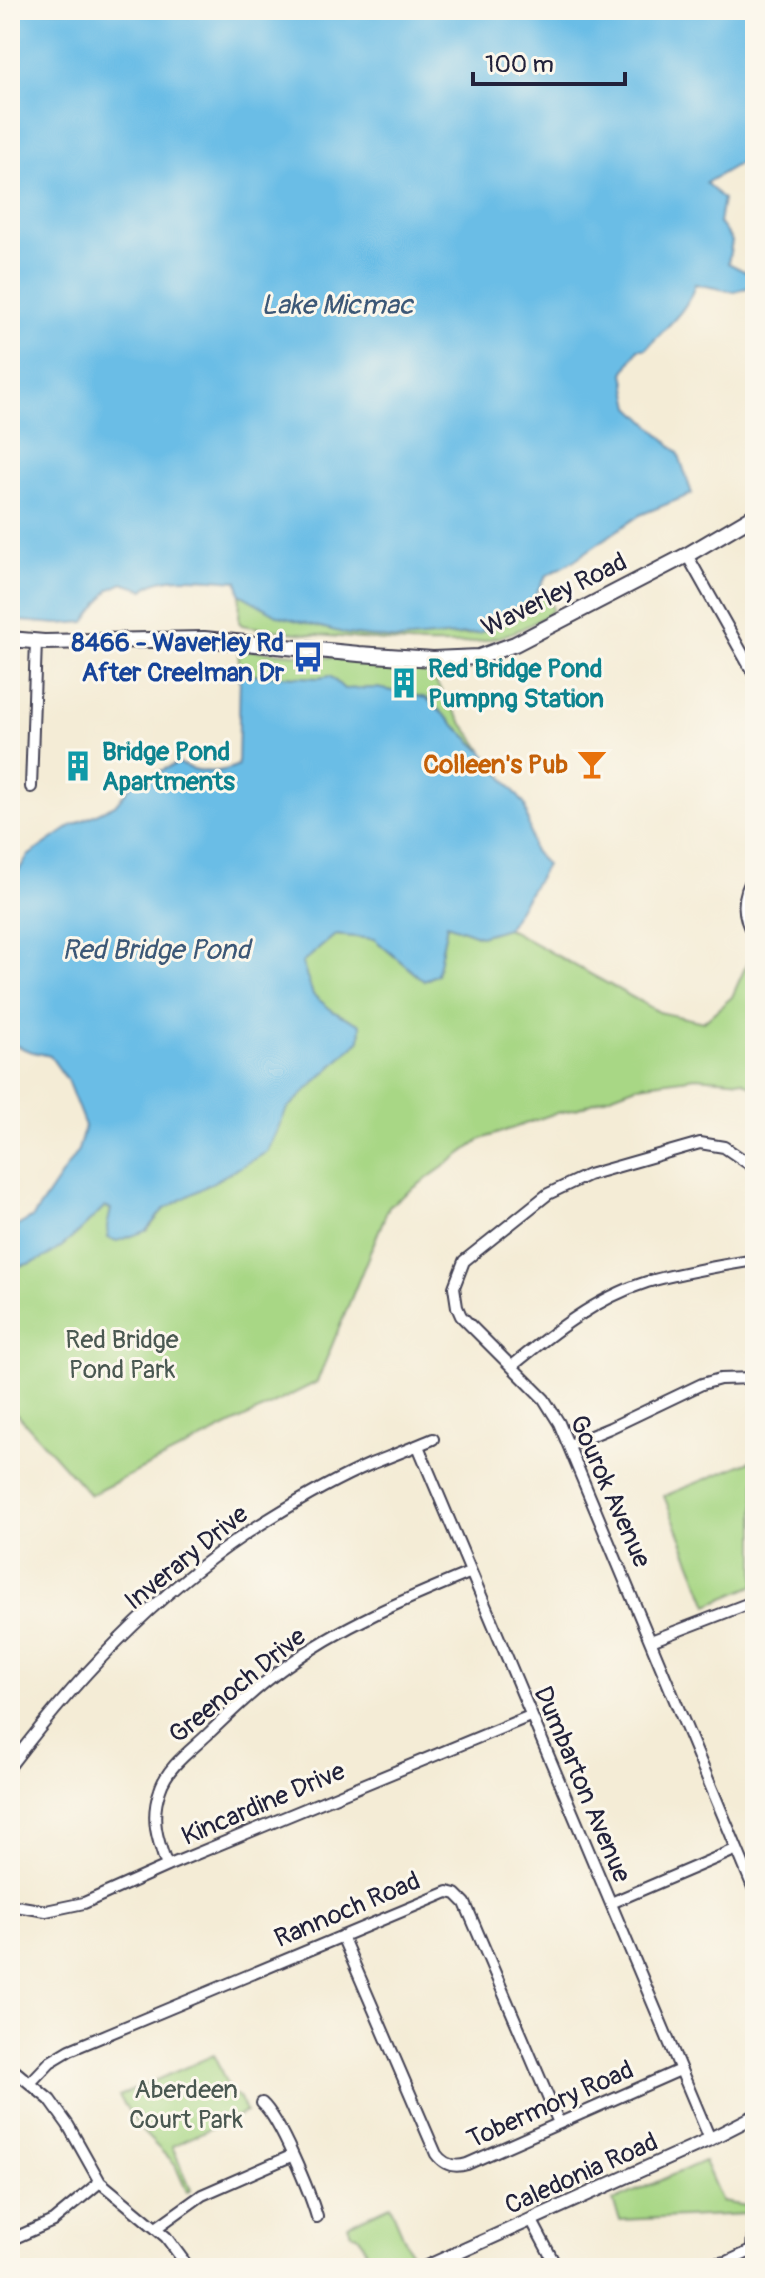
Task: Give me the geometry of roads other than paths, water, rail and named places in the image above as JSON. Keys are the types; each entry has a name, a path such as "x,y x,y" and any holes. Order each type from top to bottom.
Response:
{"main road":[{"name":"Waverley Road","path":"10,639 204,639 433,659 479,657 515,644 687,555 755,515"}],"street":[{"path":"687,555 755,676"},
{"path":"31,787 36,641"},
{"path":"755,874 746,890 744,904 744,916 755,938"},
{"name":"Gourok Avenue","path":"755,1168 724,1147 709,1143 691,1144 571,1182 548,1194 464,1261 455,1279 454,1297 468,1324 544,1399 569,1445 755,1892"},
{"path":"512,1366 556,1329 631,1288 675,1275 755,1260"},
{"path":"569,1445 702,1384 720,1379 755,1378"},
{"name":"Inverary Drive","path":"10,1766 89,1672 167,1595 221,1552 319,1491 368,1465 433,1439"},
{"name":"Dumbarton Avenue","path":"418,1446 710,2139"},
{"name":"Greenoch Drive","path":"167,1866 155,1835 154,1817 161,1786 175,1765 231,1711 285,1667 383,1609 469,1573"},
{"path":"651,1641 755,1601"},
{"name":"Kincardine Drive","path":"10,1905 46,1911 73,1907 530,1716"},
{"path":"611,1903 737,1849"},
{"name":"Rannoch Road","path":"31,2082 50,2062 70,2050 439,1894 453,1893 465,1903 559,2123"},
{"name":"Tobermory Road","path":"342,1936 436,2154 452,2166 462,2166 680,2070"},
{"path":"10,2067 50,2100 100,2182 156,2228 175,2247 189,2268"},
{"path":"262,2103 275,2119 310,2194 317,2217"},
{"name":"Caledonia Road","path":"424,2268 755,2116"},
{"path":"156,2228 202,2195 291,2156"},
{"path":"10,2240 53,2221 100,2182"},
{"path":"683,2268 727,2262 753,2249 755,2205"},
{"path":"531,2219 557,2268"}],"water":[{"name":"Lake Micmac","path":"10,10 755,10 755,154 706,183 723,199 719,223 732,241 728,263 746,272 755,285 735,292 695,284 681,312 646,349 638,349 624,373 631,407 678,452 692,494 640,515 546,576 531,603 479,633 400,640 347,634 279,616 240,594 238,581 188,578 162,580 144,590 123,583 110,589 85,622 58,624 10,620"},
{"name":"Red Bridge Pond","path":"240,674 330,676 344,689 377,688 426,698 483,752 525,805 533,850 546,865 507,928 480,936 447,924 437,974 424,981 374,939 335,935 302,963 313,995 334,1012 361,1025 360,1040 287,1109 267,1152 163,1210 146,1231 117,1241 108,1238 111,1209 104,1207 62,1247 37,1261 10,1266 10,1230 33,1217 78,1150 85,1126 67,1080 50,1056 10,1043 10,884 28,856 71,826 115,805 133,783 178,763 208,772 238,765"}],"place":[{"name":"8466 - Waverley Rd After Creelman Dr","path":"308,657"},
{"name":"Red Bridge Pond Pumpng Station","path":"404,683"},
{"name":"Colleen's Pub","path":"592,764"},
{"name":"Bridge Pond Apartments","path":"78,766"}],"park label":[{"name":"Red Bridge Pond Park","path":"122,1354"},
{"name":"Aberdeen Court Park","path":"186,2104"}]}
